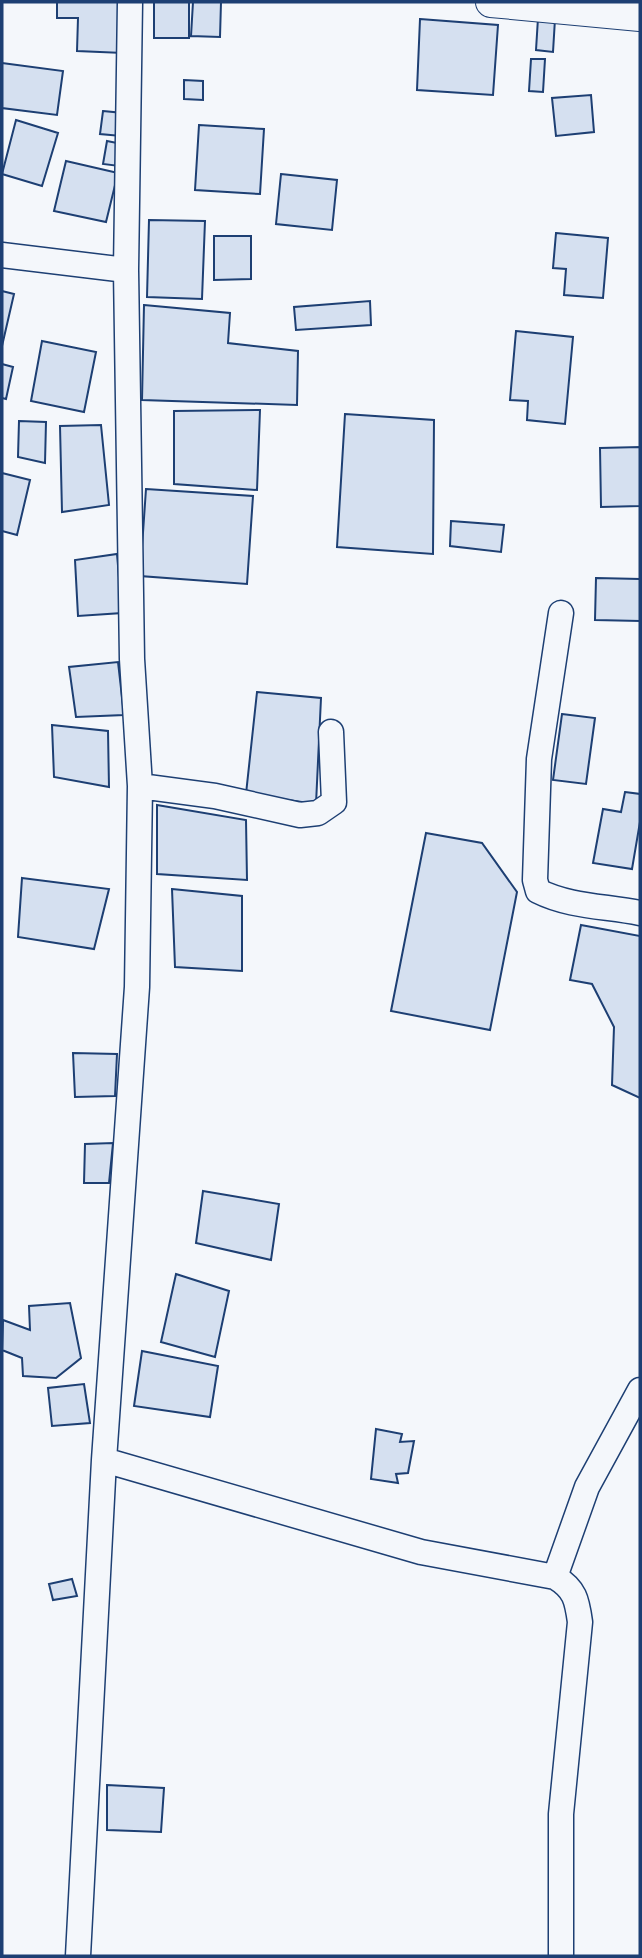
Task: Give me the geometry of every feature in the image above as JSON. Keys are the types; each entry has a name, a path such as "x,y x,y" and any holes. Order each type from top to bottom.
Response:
{"street":[{"path":"78,1956 104,1460 138,987 141,786 132,659 127,270 130,2"},
{"path":"491,2 640,16"},
{"path":"2,255 127,270"},
{"path":"561,612 540,759 535,880 538,891 551,898 640,913"},
{"path":"141,786 215,796 300,816 318,813 334,802 331,732"},
{"path":"555,1577 587,1487 640,1390"},
{"path":"104,1460 421,1552 555,1577 569,1585 577,1598 580,1622 561,1814 561,1956"}],"building":[{"path":"57,2 125,2 123,53 77,51 78,18 57,18"},
{"path":"154,2 189,2 189,38 154,38"},
{"path":"193,2 221,2 220,37 191,36"},
{"path":"538,18 555,19 553,52 536,50"},
{"path":"420,19 498,25 493,95 417,90"},
{"path":"531,59 545,59 543,92 529,91"},
{"path":"2,63 63,71 57,115 2,108"},
{"path":"184,80 203,81 203,100 184,99"},
{"path":"591,95 594,132 556,136 552,98"},
{"path":"103,111 123,113 121,136 100,134"},
{"path":"16,120 58,133 42,186 2,174"},
{"path":"199,125 264,129 260,194 195,190"},
{"path":"107,141 122,144 119,166 103,164"},
{"path":"66,161 118,173 106,222 54,211"},
{"path":"281,174 337,180 332,230 276,224"},
{"path":"149,220 205,221 202,299 147,297"},
{"path":"556,233 608,238 603,298 564,295 566,269 553,268"},
{"path":"214,236 251,236 251,279 214,280"},
{"path":"2,291 14,294 2,346"},
{"path":"370,301 371,325 296,330 294,307"},
{"path":"144,305 230,313 228,343 298,351 297,405 142,400"},
{"path":"516,331 573,337 565,424 527,420 528,401 510,400"},
{"path":"42,341 96,352 84,412 31,401"},
{"path":"2,364 13,367 6,399 2,398"},
{"path":"260,410 257,490 174,484 174,411"},
{"path":"345,414 434,420 433,554 337,547"},
{"path":"19,421 46,422 45,463 18,457"},
{"path":"101,425 109,505 62,512 60,426"},
{"path":"640,447 640,506 601,507 600,448"},
{"path":"2,473 30,480 17,535 2,531"},
{"path":"146,489 253,496 247,584 140,576"},
{"path":"451,521 504,525 501,552 450,546"},
{"path":"117,554 122,613 78,616 75,560"},
{"path":"596,578 640,579 640,621 595,620"},
{"path":"118,662 124,715 76,717 69,667"},
{"path":"257,692 321,698 316,804 246,794"},
{"path":"562,714 595,718 586,784 553,780"},
{"path":"52,725 108,731 109,787 54,777"},
{"path":"625,792 640,794 640,822 632,869 593,863 603,809 621,812"},
{"path":"157,805 246,820 247,880 157,874"},
{"path":"426,833 482,843 517,892 490,1030 391,1011"},
{"path":"22,878 109,889 94,949 18,937"},
{"path":"172,889 242,896 242,971 175,967"},
{"path":"581,925 640,936 640,1098 612,1085 614,1027 592,984 570,980"},
{"path":"73,1053 117,1054 115,1096 75,1097"},
{"path":"113,1143 109,1183 84,1183 85,1144"},
{"path":"203,1191 279,1204 271,1260 196,1243"},
{"path":"176,1274 229,1291 215,1357 161,1342"},
{"path":"70,1303 81,1358 56,1378 23,1376 22,1358 2,1350 3,1320 30,1330 29,1306"},
{"path":"142,1351 218,1366 210,1417 134,1406"},
{"path":"84,1384 90,1423 52,1426 48,1388"},
{"path":"376,1429 402,1434 400,1442 414,1441 408,1473 396,1474 398,1483 371,1479"},
{"path":"72,1579 77,1596 53,1600 49,1584"},
{"path":"107,1785 164,1788 161,1832 107,1830"}]}
